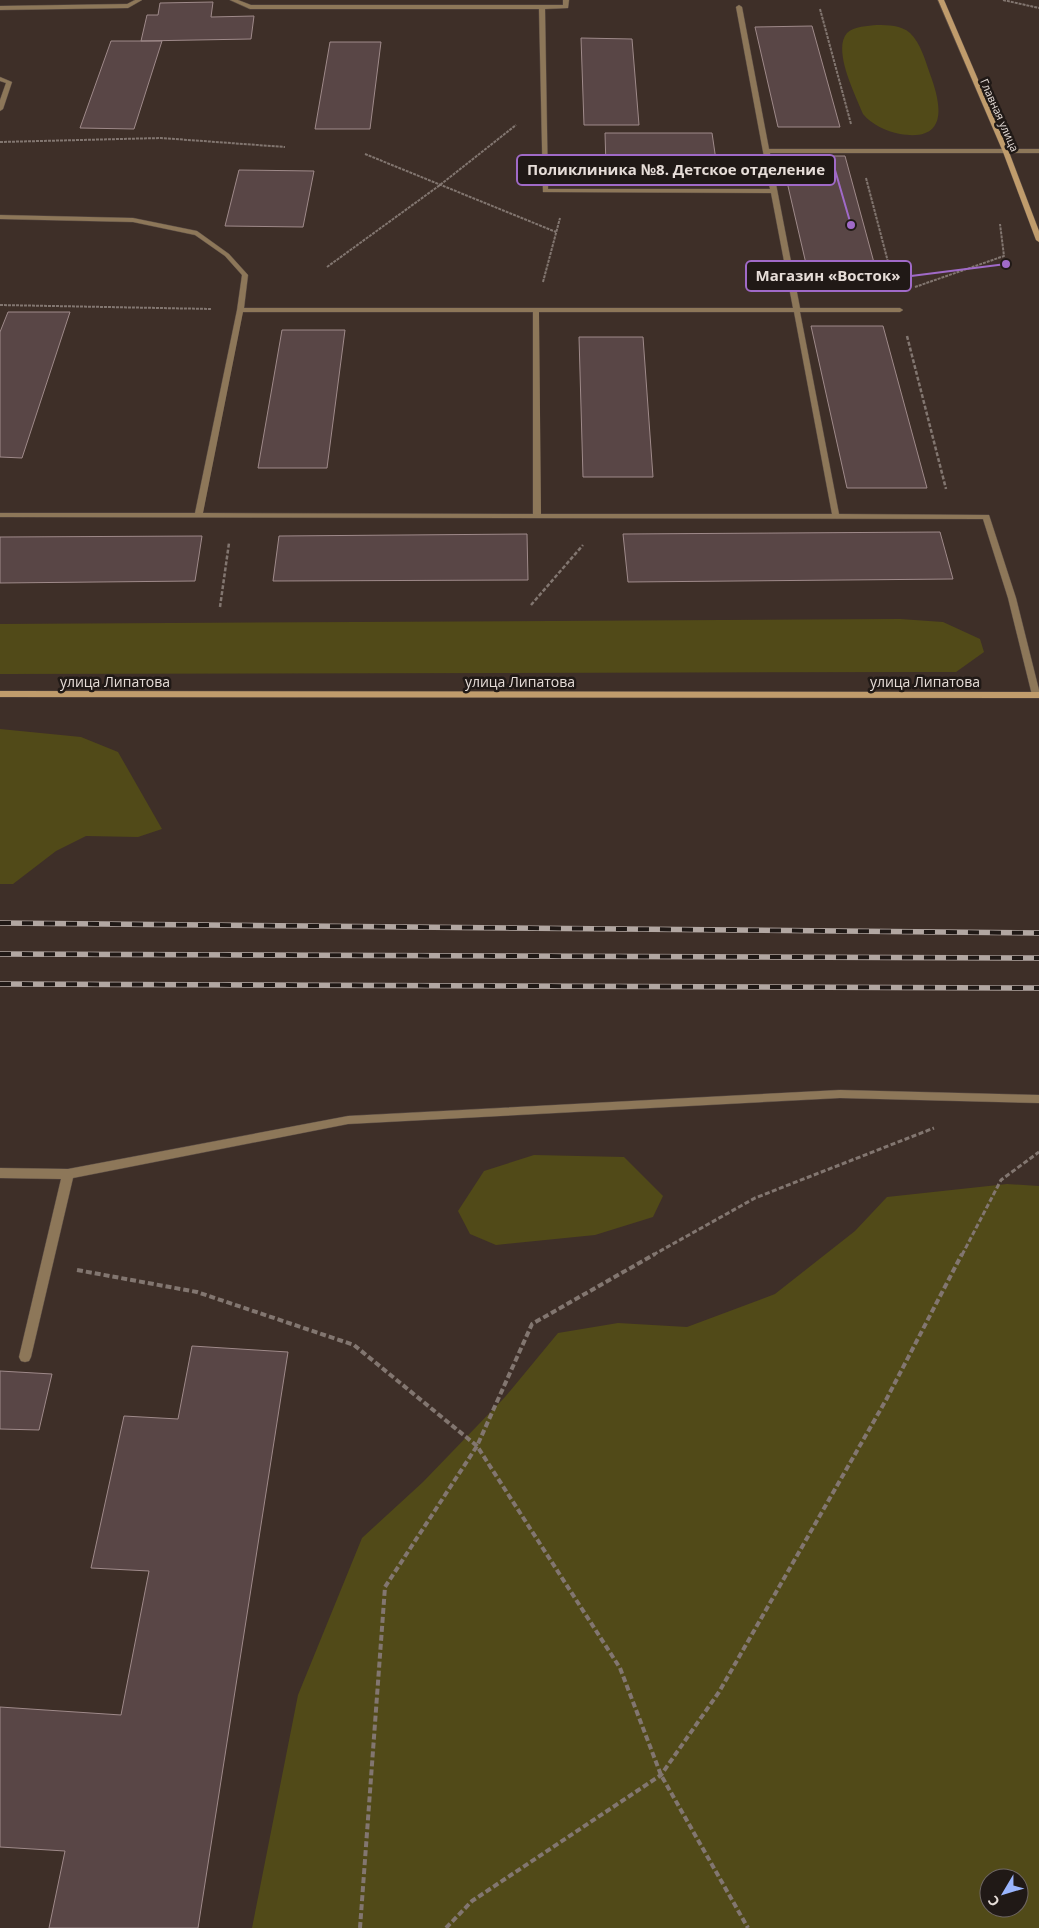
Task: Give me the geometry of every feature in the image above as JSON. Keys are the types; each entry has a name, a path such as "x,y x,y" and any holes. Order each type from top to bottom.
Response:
{"street":[{"name":"Главная улица","path":"940,0 1006,152 1039,240"},
{"name":"улица Липатова","path":"0,694 1038,695"}],"lane":[{"path":"0,8 128,6 139,0"},
{"path":"233,0 250,6 378,7 566,7 566,0"},
{"path":"378,7 382,0"},
{"path":"542,7 545,191 774,191"},
{"path":"739,7 836,516"},
{"path":"0,79 9,82 0,109"},
{"path":"767,151 1039,151"},
{"path":"0,217 133,220 197,233 227,255 245,275 240,310 199,515"},
{"path":"240,310 900,310"},
{"path":"536,310 537,516"},
{"path":"0,515 986,517 1012,598 1038,695"},
{"path":"0,1173 68,1174 348,1120 840,1094 1039,1100"},
{"path":"25,1357 68,1174"}],"path":[{"path":"1003,0 1039,8"},
{"path":"820,9 896,293 953,517"},
{"path":"327,267 440,185 516,124"},
{"path":"0,142 161,138 285,147"},
{"path":"365,154 556,232"},
{"path":"536,310 567,191"},
{"path":"896,293 1004,256 999,220"},
{"path":"0,305 240,310"},
{"path":"220,607 233,515"},
{"path":"531,604 608,516"},
{"path":"360,1928 385,1587 477,1446 532,1324 755,1198 937,1127"},
{"path":"446,1928 472,1901 660,1775 719,1692 886,1400 1002,1180 1039,1152"},
{"path":"48,1264 197,1292 354,1345 477,1446 620,1668 660,1775 748,1928"}],"shaded area":[{"path":"877,25 903,28 914,37 920,47 934,86 938,109 938,119 934,127 927,132 916,135 895,133 875,124 863,114 847,73 842,50 843,41 847,33 853,29"},
{"path":"900,619 943,622 980,639 984,652 956,672 0,674 0,624"},
{"path":"0,729 81,737 118,752 162,829 138,837 86,836 56,851 13,884 0,884"},
{"path":"534,1155 624,1157 663,1196 653,1217 595,1235 496,1245 470,1234 458,1211 484,1171"},
{"path":"1007,1184 1039,1186 1039,1928 252,1928 298,1695 362,1538 423,1482 505,1397 558,1333 618,1323 687,1327 775,1294 855,1231 887,1197"}],"building":[{"path":"213,2 211,17 254,16 251,39 141,41 147,15 158,15 160,3"},
{"path":"812,26 840,127 778,127 755,27"},
{"path":"581,38 632,39 639,125 584,125"},
{"path":"111,41 162,41 134,129 80,128"},
{"path":"330,42 381,42 370,129 315,129"},
{"path":"605,133 712,133 717,167 606,167"},
{"path":"781,156 845,156 879,281 810,281"},
{"path":"239,170 314,171 303,227 225,226"},
{"path":"8,312 70,312 22,458 0,457 0,332"},
{"path":"811,326 883,326 927,488 847,488"},
{"path":"282,330 345,330 327,468 258,468"},
{"path":"579,337 643,337 653,477 583,477"},
{"path":"940,532 953,579 628,582 623,534"},
{"path":"527,534 528,580 273,581 279,536"},
{"path":"202,536 195,581 0,583 0,537"},
{"path":"192,1346 288,1352 198,1928 49,1928 65,1851 0,1847 0,1707 121,1715 149,1571 91,1568 124,1416 178,1419"},
{"path":"0,1371 52,1374 39,1430 0,1429"}],"railway":[{"path":"0,923 1039,933"},
{"path":"0,954 1039,958"},
{"path":"0,984 1039,988"}],"place":[{"name":"Поликлиника №8. Детское отделение","path":"851,225"},
{"name":"Магазин «Восток»","path":"1006,264"}]}
